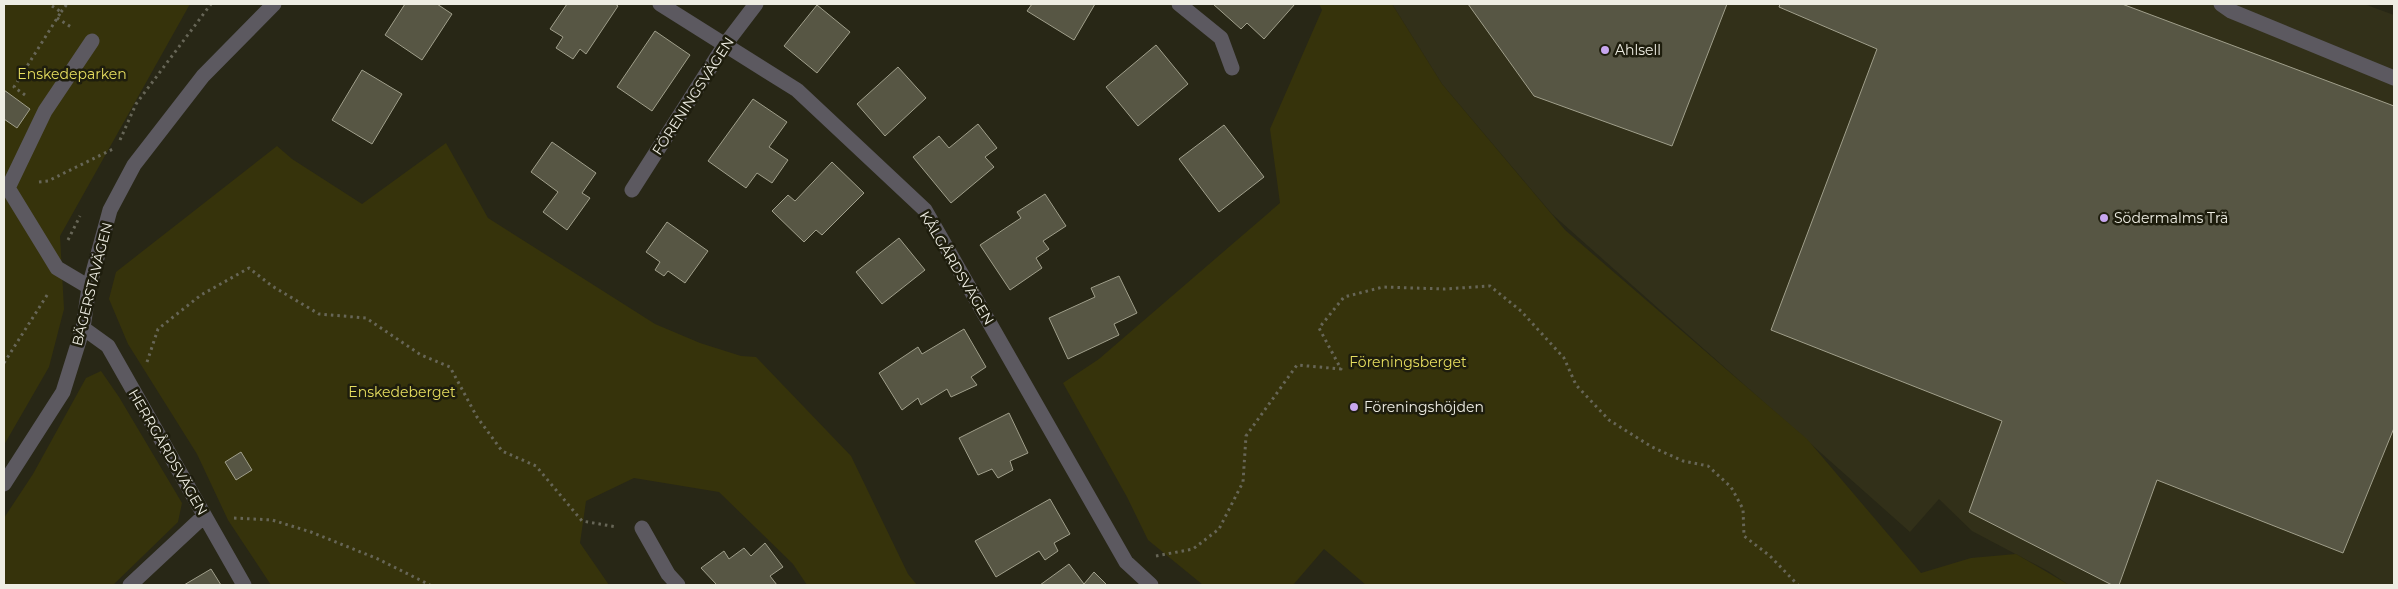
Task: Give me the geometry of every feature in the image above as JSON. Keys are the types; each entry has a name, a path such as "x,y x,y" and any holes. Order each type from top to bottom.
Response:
{"street":[{"name":"BÄGERSTAVÄGEN","path":"4,484 63,392 83,328 89,287 110,210 134,165 203,76 274,4"},
{"name":"KÅLGÅRDSVÄGEN","path":"660,4 724,46 797,90 925,210 1126,562 1151,585"},
{"name":"FÖRENINGSVÄGEN","path":"632,190 724,46 756,4"},
{"path":"1179,4 1221,38 1232,68"},
{"path":"2221,4 2231,11 2394,78"},
{"path":"89,287 57,268 8,188 45,111 92,41"},
{"name":"HERRGÅRDSVÄGEN","path":"83,328 108,346 244,585"},
{"path":"130,585 204,516"},
{"path":"642,528 668,574 678,585"}],"path":[{"path":"49,4 61,12"},
{"path":"45,111 14,87 67,4"},
{"path":"8,188 48,181 116,148 136,104 211,4"},
{"path":"136,396 158,330 201,295 248,268 272,286 319,314 366,318 421,355 450,368 477,417 502,451 536,466 582,521 612,527 642,528"},
{"path":"1126,562 1193,549 1219,529 1243,482 1246,436 1297,365 1341,369 1318,328 1344,297 1383,286 1444,290 1490,286 1521,311 1564,358 1576,385 1609,420 1652,447 1683,461 1708,466 1731,487 1743,509 1744,536 1770,556 1798,585"},
{"path":"204,516 272,520 311,532 378,559 430,585"}],"shaded area":[{"name":"Södermalms Trä","path":"1392,4 2364,4 2394,15 2394,585 2069,585 2048,571 1972,531 1939,499 1910,532 1552,214 1442,84"}],"green space":[{"name":"Enskedeparken","path":"4,4 190,4 60,236 64,309 49,367 4,445"},
{"name":"Föreningsberget","path":"1319,4 1392,4 1442,84 1565,230 1807,439 1921,573 1971,558 2016,554 2069,585 1366,585 1324,549 1293,585 1203,585 1148,540 1127,497 1063,383 1099,359 1280,203 1270,129 1322,10"},
{"name":"Enskedeberget","path":"446,143 488,218 655,324 700,343 741,356 756,357 851,456 908,574 917,585 807,585 793,564 719,492 634,478 586,501 580,543 609,585 271,585 228,520 197,454 128,344 109,299 116,272 277,146 292,159 362,204"},
{"path":"101,371 119,397 182,503 178,522 113,585 4,585 4,518 33,474 86,378"}],"building":[{"path":"405,4 437,4 452,14 422,60 385,35"},
{"path":"567,4 615,4 618,6 586,54 580,49 573,59 556,48 563,37 550,29"},
{"path":"1032,4 1095,4 1074,40 1027,11"},
{"path":"1213,4 1295,4 1264,39 1247,23 1241,29"},
{"name":"Ahlsell","path":"1468,4 1727,4 1672,146 1534,96"},
{"name":"Södermalms Trä","path":"1780,4 2122,4 2394,106 2394,428 2343,553 2157,480 2119,585 2112,585 1969,512 2002,421 1771,330 1877,49 1779,7"},
{"path":"817,5 850,32 817,73 784,46"},
{"path":"655,31 690,55 652,111 617,87"},
{"path":"1156,45 1188,84 1138,126 1106,87"},
{"path":"898,67 926,98 885,136 857,104"},
{"path":"362,70 402,94 372,144 332,120"},
{"path":"4,90 30,109 17,128 4,119"},
{"path":"753,99 787,122 769,147 788,160 772,183 757,173 746,188 708,161"},
{"path":"978,124 997,148 985,157 994,167 951,203 913,157 939,136 949,148"},
{"path":"1224,125 1264,177 1219,212 1179,159"},
{"path":"552,142 596,173 582,193 590,198 567,230 543,212 558,192 531,172"},
{"path":"832,162 864,193 822,235 816,230 804,242 772,211 788,195 795,201"},
{"path":"1045,194 1066,226 1043,241 1049,249 1036,258 1042,268 1010,290 980,245 1021,218 1017,212"},
{"path":"667,222 708,251 685,283 668,271 664,276 655,270 660,262 646,252"},
{"path":"899,238 925,270 882,304 856,272"},
{"path":"1119,276 1137,313 1114,324 1119,335 1068,359 1049,318 1095,297 1091,288"},
{"path":"964,329 986,367 971,377 977,385 951,397 947,389 921,405 918,398 902,410 879,373 918,347 922,354"},
{"path":"1009,413 1028,453 1010,461 1013,470 998,478 992,469 978,475 959,438"},
{"path":"241,452 252,470 236,480 225,462"},
{"path":"1050,499 1070,534 1054,543 1058,551 1045,560 1039,551 996,577 975,541"},
{"path":"765,543 783,567 770,576 777,585 714,585 716,584 701,568 724,551 729,559 744,548 751,556"},
{"path":"1069,564 1084,584 1040,585"},
{"path":"211,569 221,585 184,585"},
{"path":"1094,572 1107,585 1082,585"}],"place":[{"name":"Ahlsell","path":"1605,50"},
{"name":"Södermalms Trä","path":"2104,218"},
{"name":"Föreningshöjden","path":"1354,407"}]}
